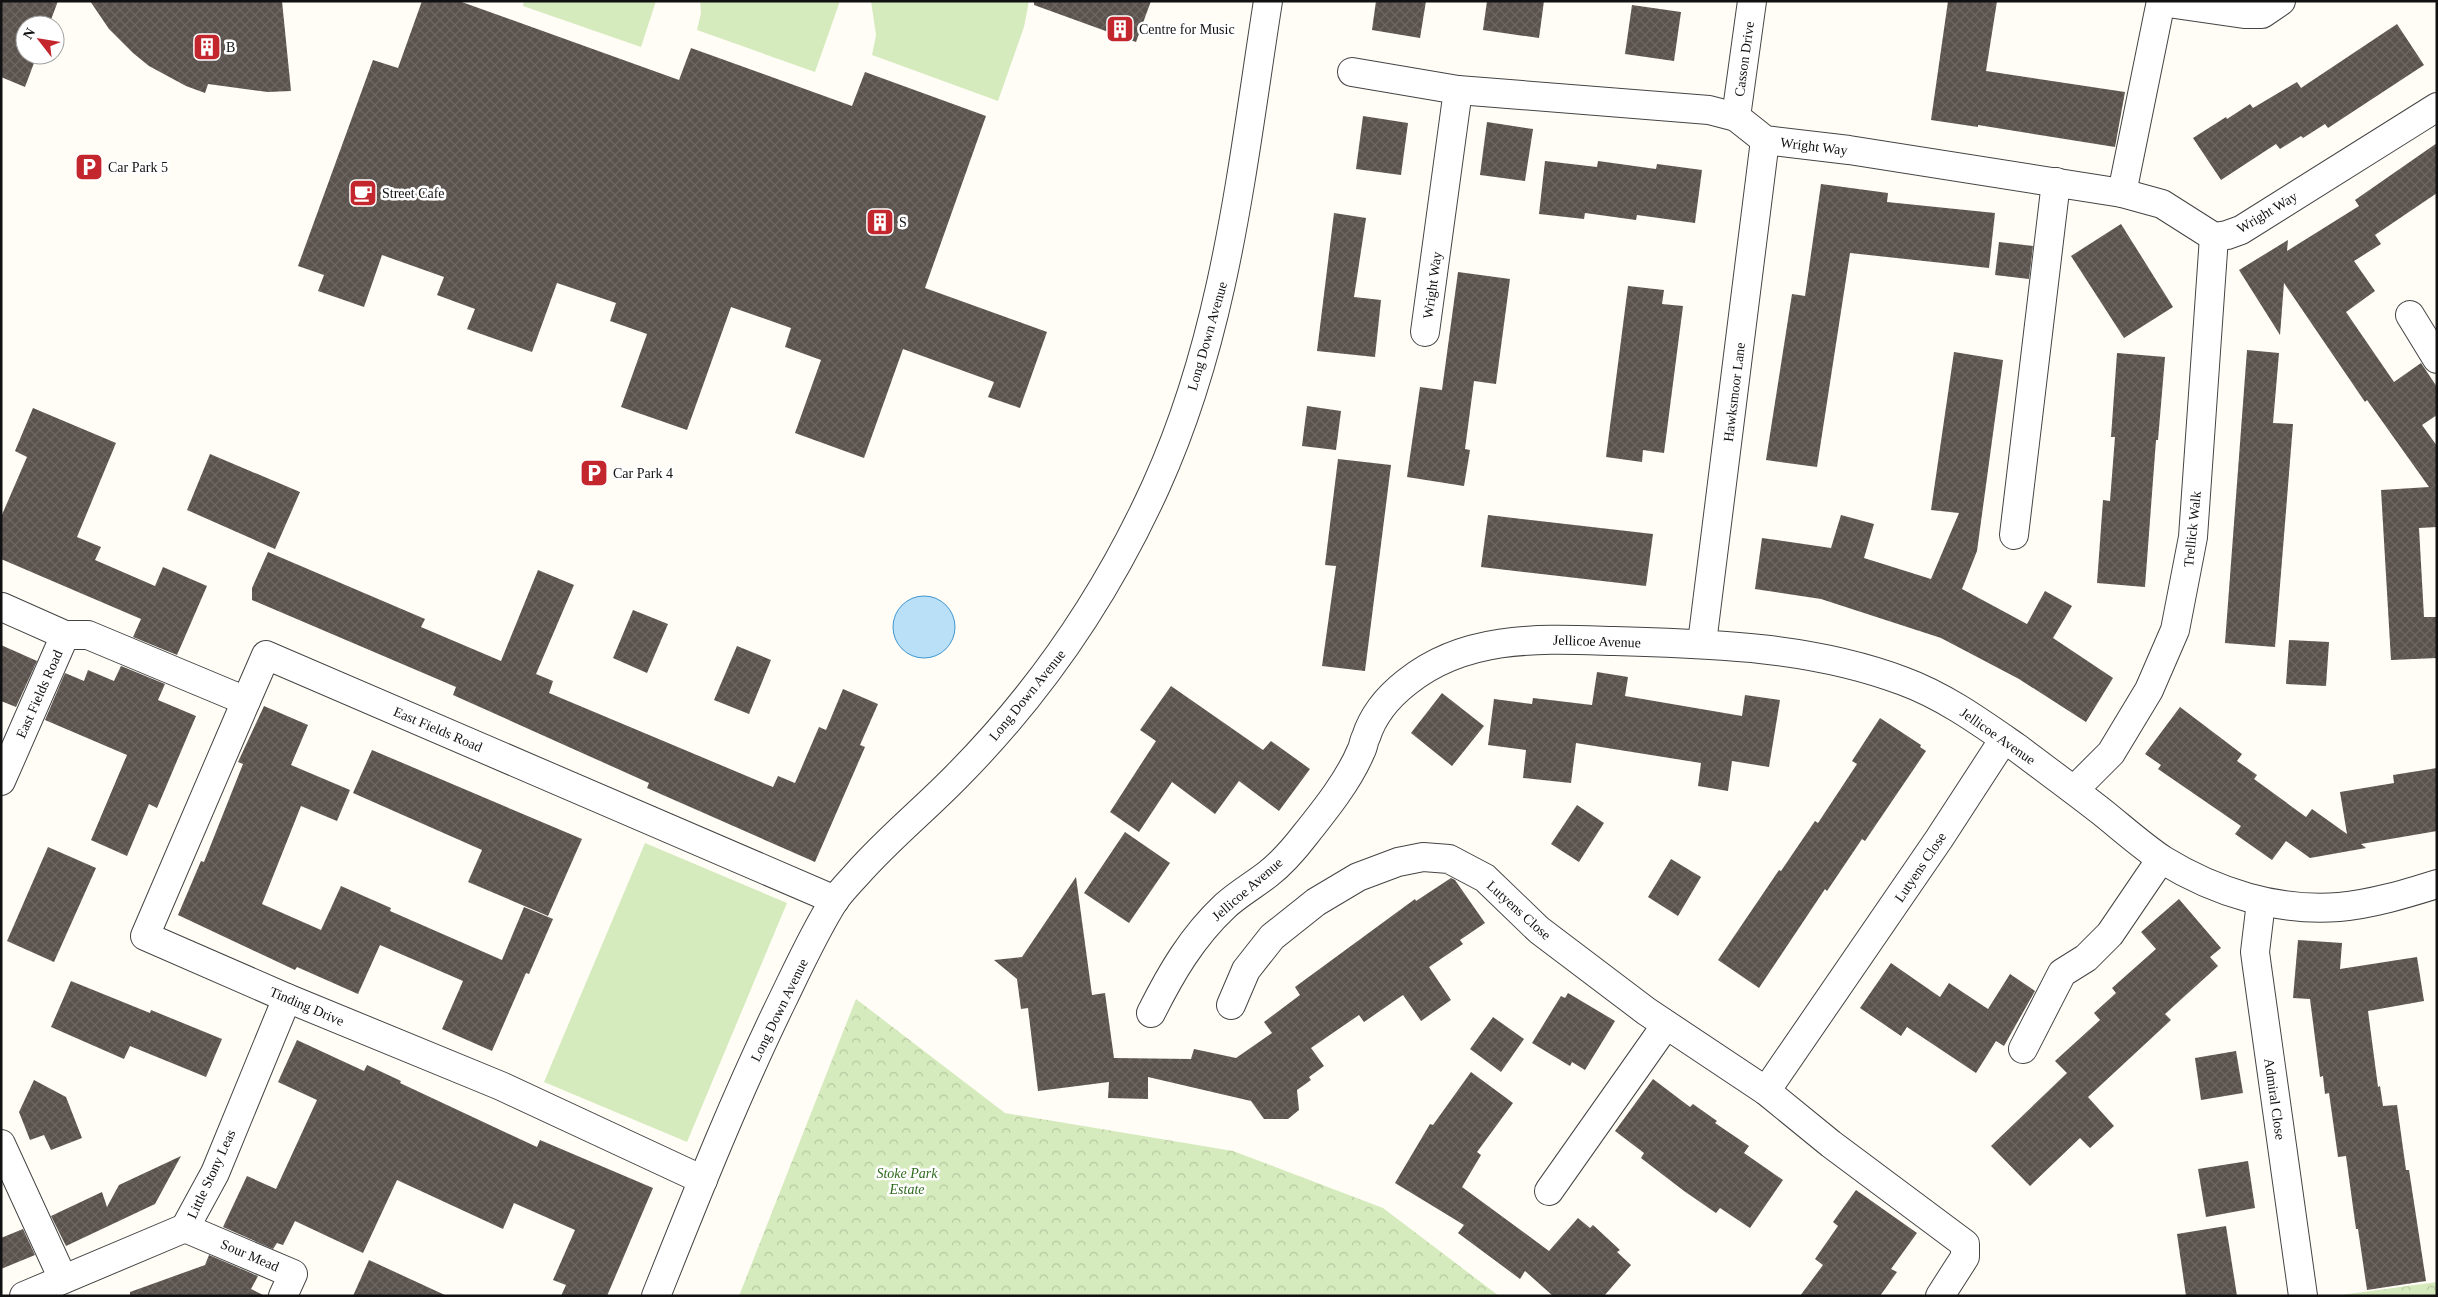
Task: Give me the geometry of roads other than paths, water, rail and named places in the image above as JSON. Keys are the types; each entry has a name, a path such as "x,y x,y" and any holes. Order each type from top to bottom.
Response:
{"street":[{"name":"Long Down Avenue","path":"656,1296 702,1180 766,1035 835,900 897,832 975,757 1036,688 1066,648 1093,604 1125,548 1156,486 1183,420 1205,351 1223,284 1268,1"},
{"name":"Casson Drive","path":"1736,117 1752,1"},
{"path":"2122,193 2161,2 2244,14 2262,14 2281,1"},
{"name":"Wright Way","path":"1352,72 1458,90 1687,107 1736,117 1765,140 2122,193 2162,204 2214,237 2227,236 2241,230 2437,107"},
{"name":"Wright Way","path":"1425,332 1458,90"},
{"name":"Hawksmoor Lane","path":"1702,644 1765,140"},
{"path":"2014,534 2056,182"},
{"name":"Trellick Walk","path":"2074,790 2111,754 2149,690 2175,630 2193,537 2214,237"},
{"path":"2410,315 2437,359"},
{"name":"East Fields Road","path":"2,607 65,635 88,635 246,701 266,655 835,900"},
{"name":"East Fields Road","path":"1,781 65,635"},
{"name":"Jellicoe Avenue","path":"1151,1013 1172,972 1194,938 1227,904 1271,871 1302,839 1331,801 1362,751 1366,735 1374,718 1390,697 1409,680 1455,654 1509,641 1545,639 1702,644 1790,651 1903,680 1955,706 2074,790 2161,859 2197,878 2261,902 2296,907 2335,907 2368,903 2437,884"},
{"name":"Tinding Drive","path":"246,701 145,936 287,998 500,1086 702,1180"},
{"name":"Lutyens Close","path":"1766,1092 1939,839 2004,739"},
{"name":"Lutyens Close","path":"1231,1005 1246,970 1272,937 1316,902 1358,877 1398,862 1423,857 1449,859 1485,878 1539,930 1666,1024 1766,1092 1965,1244 1965,1257 1940,1296"},
{"path":"2023,1049 2062,973 2086,958 2110,934 2161,859"},
{"name":"Admiral Close","path":"2261,902 2255,952 2303,1296"},
{"name":"Little Stony Leas","path":"24,1296 185,1228 214,1173 287,998"},
{"path":"1549,1191 1666,1024"},
{"path":"1,1144 63,1279"},
{"name":"Sour Mead","path":"185,1228 293,1274 283,1296"}],"water":[{"path":"924,596 941,601 946,605 950,610 955,627 950,644 946,649 941,653 924,658 907,653 902,649 898,644 893,627 898,610 902,605 907,601"}],"place":[{"name":"Centre for Music","path":"1120,29"},
{"name":"B","path":"207,47"},
{"name":"Car Park 5","path":"89,167"},
{"name":"Street Cafe","path":"363,193"},
{"name":"S","path":"880,222"},
{"name":"Car Park 4","path":"594,473"}],"park label":[{"name":"Stoke Park Estate","path":"907,1182"}]}
